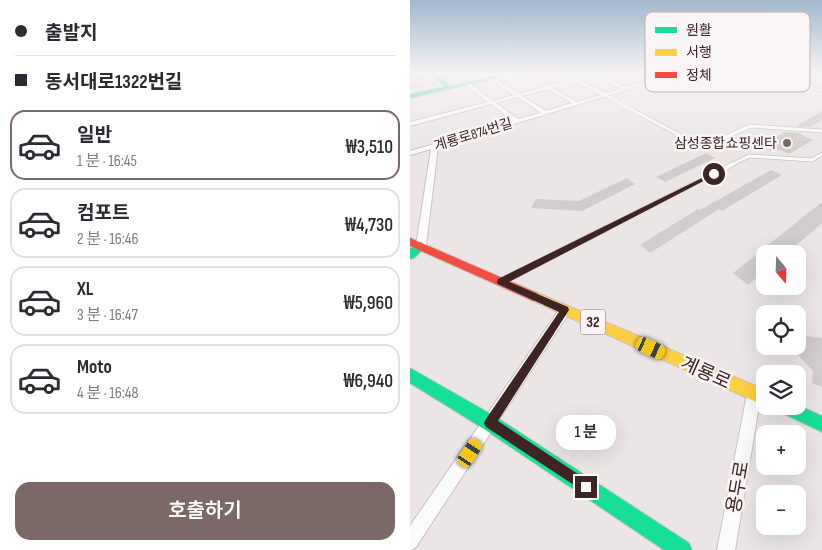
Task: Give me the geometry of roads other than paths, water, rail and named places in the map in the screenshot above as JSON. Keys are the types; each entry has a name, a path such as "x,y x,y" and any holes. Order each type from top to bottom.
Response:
{"main road":[{"path":"410,255 415,244"},
{"name":"계룡로","path":"415,244 756,394"},
{"path":"410,375 490,423 682,550"},
{"path":"802,415 822,424"}],"street":[{"path":"488,99 517,121"},
{"path":"410,124 505,99"},
{"path":"524,99 545,113"},
{"path":"569,99 577,104"},
{"name":"계룡로874번길","path":"410,153 594,99"},
{"path":"415,244 436,146"},
{"path":"410,541 565,310"},
{"name":"용두로","path":"726,550 756,414"}],"lane":[{"path":"612,99 702,147 751,126 822,131"},
{"path":"501,282 749,156 812,160 822,154"}],"place":[{"name":"삼성종합쇼핑센타","path":"787,143"}]}
